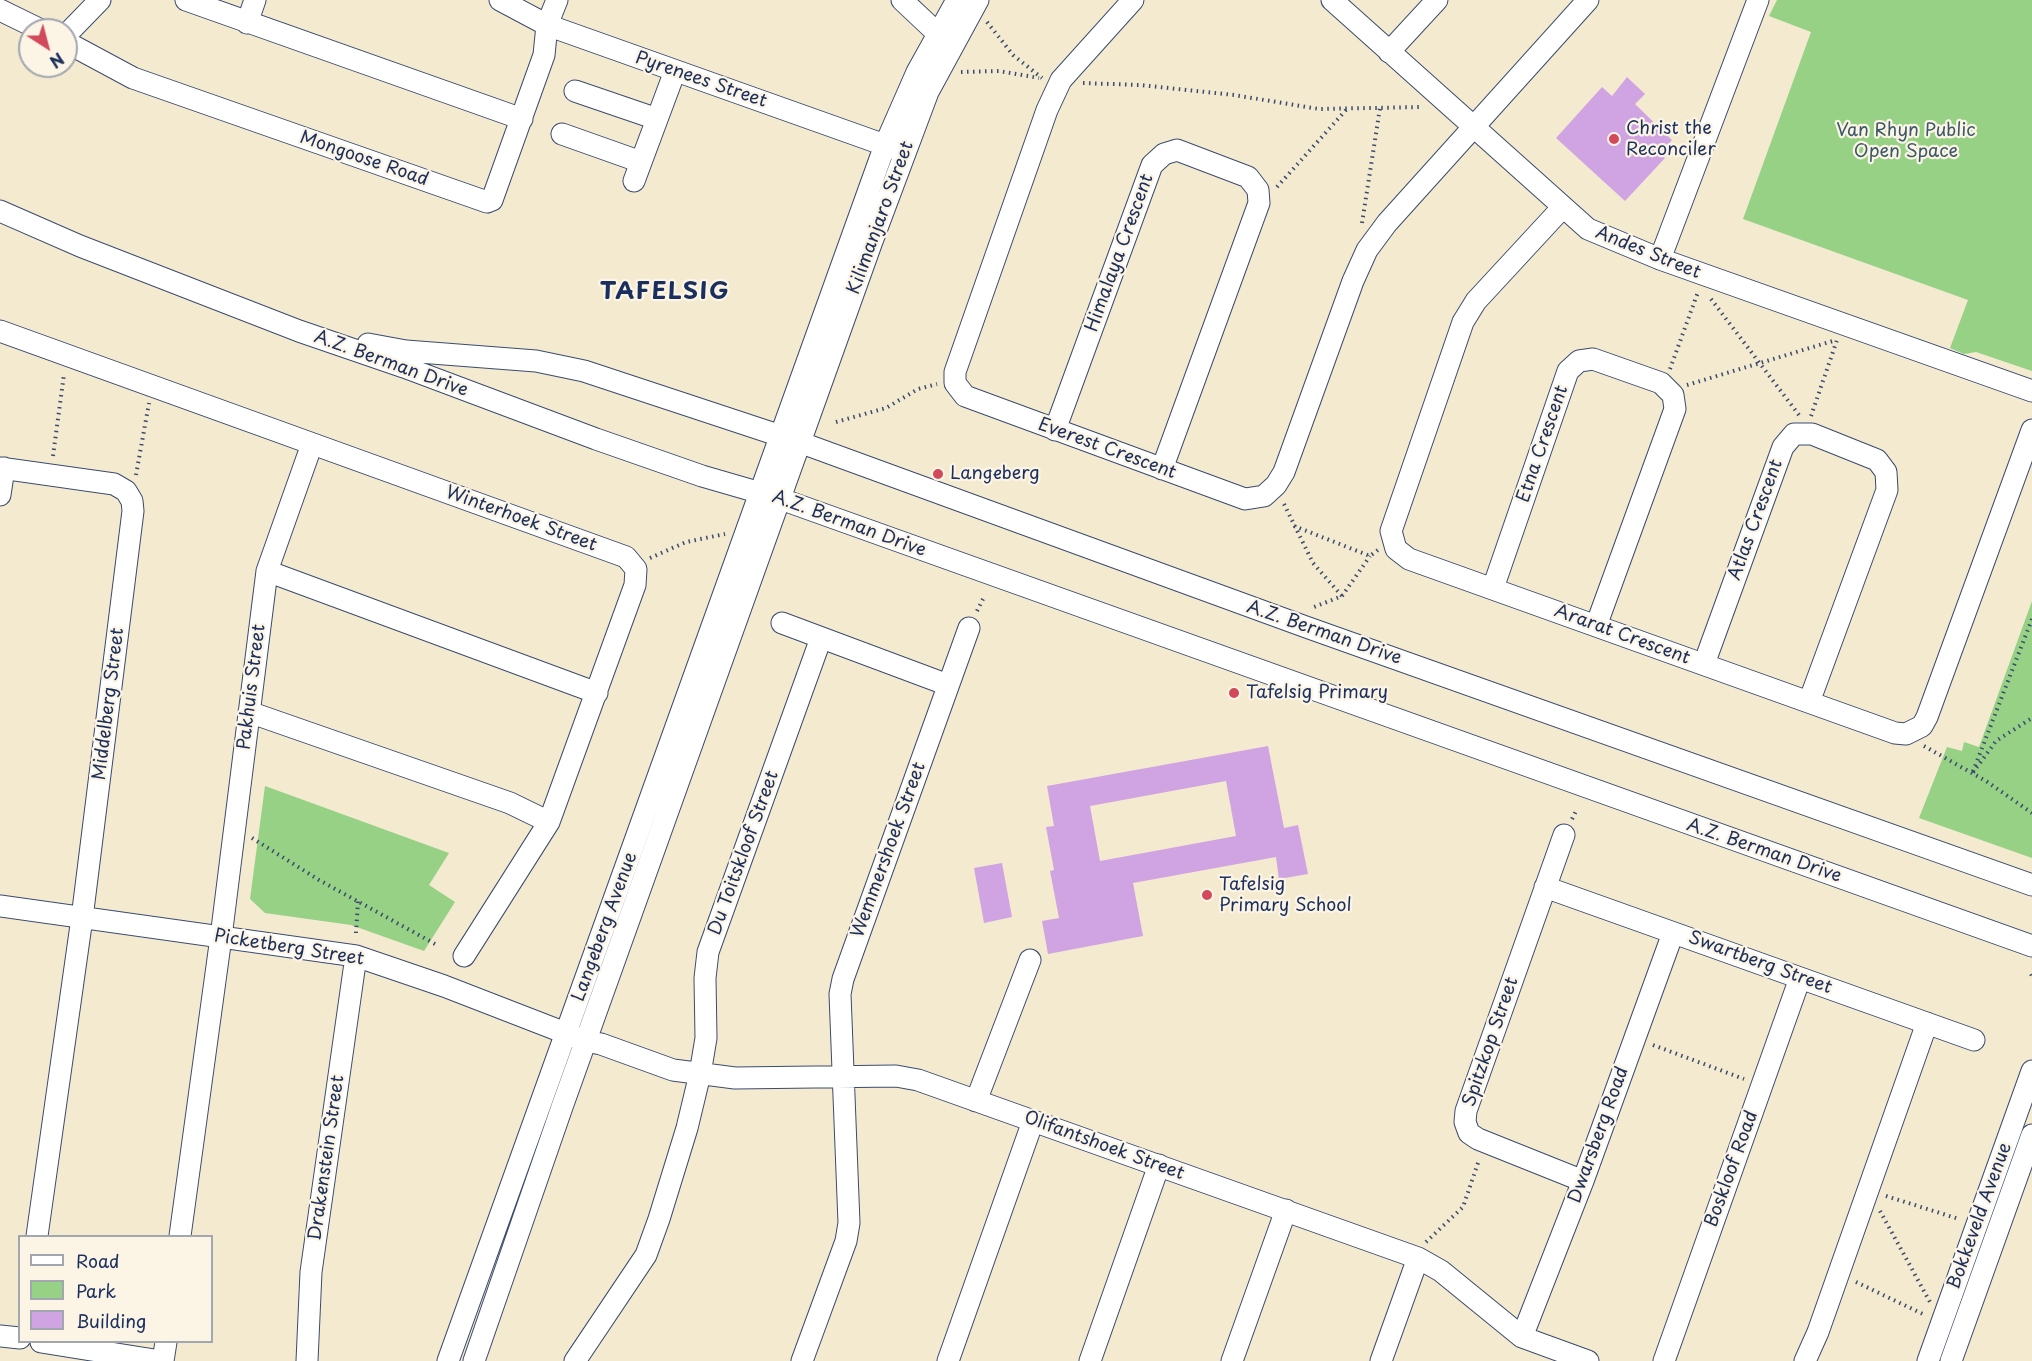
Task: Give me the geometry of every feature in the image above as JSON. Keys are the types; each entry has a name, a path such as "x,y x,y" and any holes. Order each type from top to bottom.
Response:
{"street":[{"path":"78,23 100,0"},
{"path":"186,0 522,119"},
{"path":"247,23 255,0"},
{"name":"Pyrenees Street","path":"500,0 547,25 905,153"},
{"name":"Mongoose Road","path":"78,48 133,78 487,202 492,200 522,119 544,55 547,25 557,0"},
{"path":"902,0 937,33"},
{"name":"Kilimanjaro Street","path":"791,440 885,145 937,33 957,0"},
{"name":"Everest Crescent","path":"1133,0 1061,80 1047,110 955,372 955,384 965,396 1245,499 1264,496 1276,485 1284,472 1353,281 1367,250 1473,127 1588,0"},
{"name":"Andes Street","path":"1332,0 1588,229 1605,238 1841,332 2032,391"},
{"path":"1389,52 1437,0"},
{"path":"1660,259 1758,0"},
{"name":"Kilimanjaro Street","path":"791,440 939,68 979,8"},
{"path":"0,10 18,19"},
{"path":"562,134 637,172 675,71"},
{"path":"575,91 657,119"},
{"name":"Himalaya Crescent","path":"1055,430 1152,165 1164,154 1177,150 1248,177 1258,190 1259,203 1162,469"},
{"path":"1392,541 1394,519 1463,322 1476,301 1562,208"},
{"path":"0,211 80,246 299,331"},
{"name":"Winterhoek Street","path":"0,331 626,557 636,569 635,585 549,822 464,956"},
{"name":"A.Z. Berman Drive","path":"299,331 406,351 536,361 584,371 791,440 1306,627 2032,885"},
{"name":"A.Z. Berman Drive","path":"299,331 404,367 596,439 702,476 770,496 2032,946"},
{"name":"Etna Crescent","path":"1493,588 1568,371 1579,361 1593,359 1667,389"},
{"path":"1596,626 1675,409 1667,389"},
{"path":"1797,426 1877,460 1886,472 1887,490 1809,702"},
{"name":"Atlas Crescent","path":"1704,664 1783,447 1797,426"},
{"path":"1906,734 1922,726 1927,717 2032,430"},
{"name":"Langeberg Avenue","path":"474,1361 576,1037 791,440"},
{"name":"Pakhuis Street","path":"180,1235 222,937 267,571 312,444"},
{"path":"0,495 2,468 114,484 126,491"},
{"name":"Middelberg Street","path":"37,1235 82,918 133,511 132,501 126,491"},
{"name":"Ararat Crescent","path":"1392,541 1396,549 1409,559 1895,733 1906,734"},
{"path":"267,571 597,693"},
{"path":"782,623 948,685"},
{"name":"Wemmershoek Street","path":"802,1361 846,1241 849,1223 840,994 843,979 969,628"},
{"name":"Du Toitskloof Street","path":"576,1361 646,1255 687,1128 700,1074 706,1038 705,978 708,952 821,638"},
{"path":"249,712 510,803 549,822"},
{"name":"Spitzkop Street","path":"1473,1137 1465,1122 1466,1112 1564,835"},
{"name":"Swartberg Street","path":"1545,887 1974,1040"},
{"name":"Picketberg Street","path":"0,906 356,956 576,1037"},
{"name":"Dwarsberg Road","path":"1522,1337 1583,1181 1673,933"},
{"name":"Drakenstein Street","path":"307,1361 311,1272 356,956"},
{"path":"976,1101 1030,960"},
{"name":"Boskloof Road","path":"1664,1361 1800,978"},
{"path":"1805,1361 1927,1023"},
{"name":"Langeberg Avenue","path":"448,1361 463,1313 576,1037"},
{"name":"Olifantshoek Street","path":"576,1037 673,1070 700,1074 735,1078 896,1076 918,1080 1286,1210 1420,1252 1522,1337 1588,1361"},
{"name":"Bokkeveld Avenue","path":"1928,1361 2032,1071"},
{"path":"948,1361 1033,1121"},
{"name":"Bokkeveld Avenue","path":"1951,1361 2032,1134"},
{"path":"1473,1137 1583,1181"},
{"path":"1090,1361 1159,1166"},
{"path":"1232,1361 1286,1210"},
{"path":"1381,1361 1420,1252"},
{"path":"0,1336 18,1338"},
{"path":"53,1343 162,1361 166,1343"}],"path":[{"path":"979,8 1013,55 1040,78"},
{"path":"954,73 999,71 1049,79"},
{"path":"1078,82 1140,85 1234,95 1319,109 1431,107"},
{"path":"1367,250 1362,228 1380,108"},
{"path":"1272,192 1347,109"},
{"path":"1841,332 1759,363 1667,389 1669,373 1701,285 1759,363 1797,426 1811,416 1841,332"},
{"path":"51,475 67,356"},
{"path":"836,422 886,408 918,389 944,383"},
{"path":"126,491 138,470 148,406 155,388"},
{"path":"1284,503 1293,526 1313,563 1342,596"},
{"path":"1293,526 1370,556"},
{"path":"645,562 654,554 686,542 728,534"},
{"path":"1314,607 1342,596 1370,556 1392,541"},
{"path":"1972,774 2032,619"},
{"path":"1972,774 1996,741 2032,718"},
{"path":"1906,734 2032,813"},
{"path":"251,837 437,945"},
{"path":"356,933 358,901"},
{"path":"1635,1039 1762,1086"},
{"path":"1420,1252 1463,1207 1480,1158 1473,1137"},
{"path":"1868,1190 1977,1224"},
{"path":"1868,1190 1942,1323"},
{"path":"1838,1274 1942,1323"}],"green space":[{"name":"Van Rhyn Public Open Space","path":"1777,0 2032,0 2032,371 1976,352 1964,354 1950,348 1968,300 1743,219 1811,32 1769,16"},
{"path":"2032,601 2032,858 1919,818 1947,747 1962,751 1964,742 1979,747"},
{"path":"265,786 449,853 429,885 455,902 424,951 351,925 265,913 250,899"}],"building":[{"name":"Christ the Reconciler","path":"1627,77 1645,94 1635,104 1672,140 1660,154 1665,158 1625,201 1556,138 1602,87 1612,96"},
{"path":"1268,746 1284,828 1298,825 1308,874 1279,879 1276,857 1133,883 1143,936 1048,954 1042,921 1059,918 1050,871 1054,870 1046,827 1054,826 1047,786","holes":["1226,781 1236,836 1100,861 1090,806"]},
{"path":"1002,863 1012,917 984,923 974,868"}],"place":[{"name":"Christ the Reconciler","path":"1614,139"},
{"name":"Langeberg","path":"938,474"},
{"name":"Tafelsig Primary","path":"1234,693"},
{"name":"Tafelsig Primary School","path":"1207,895"}],"district":[{"name":"TAFELSIG","path":"665,292"}]}
